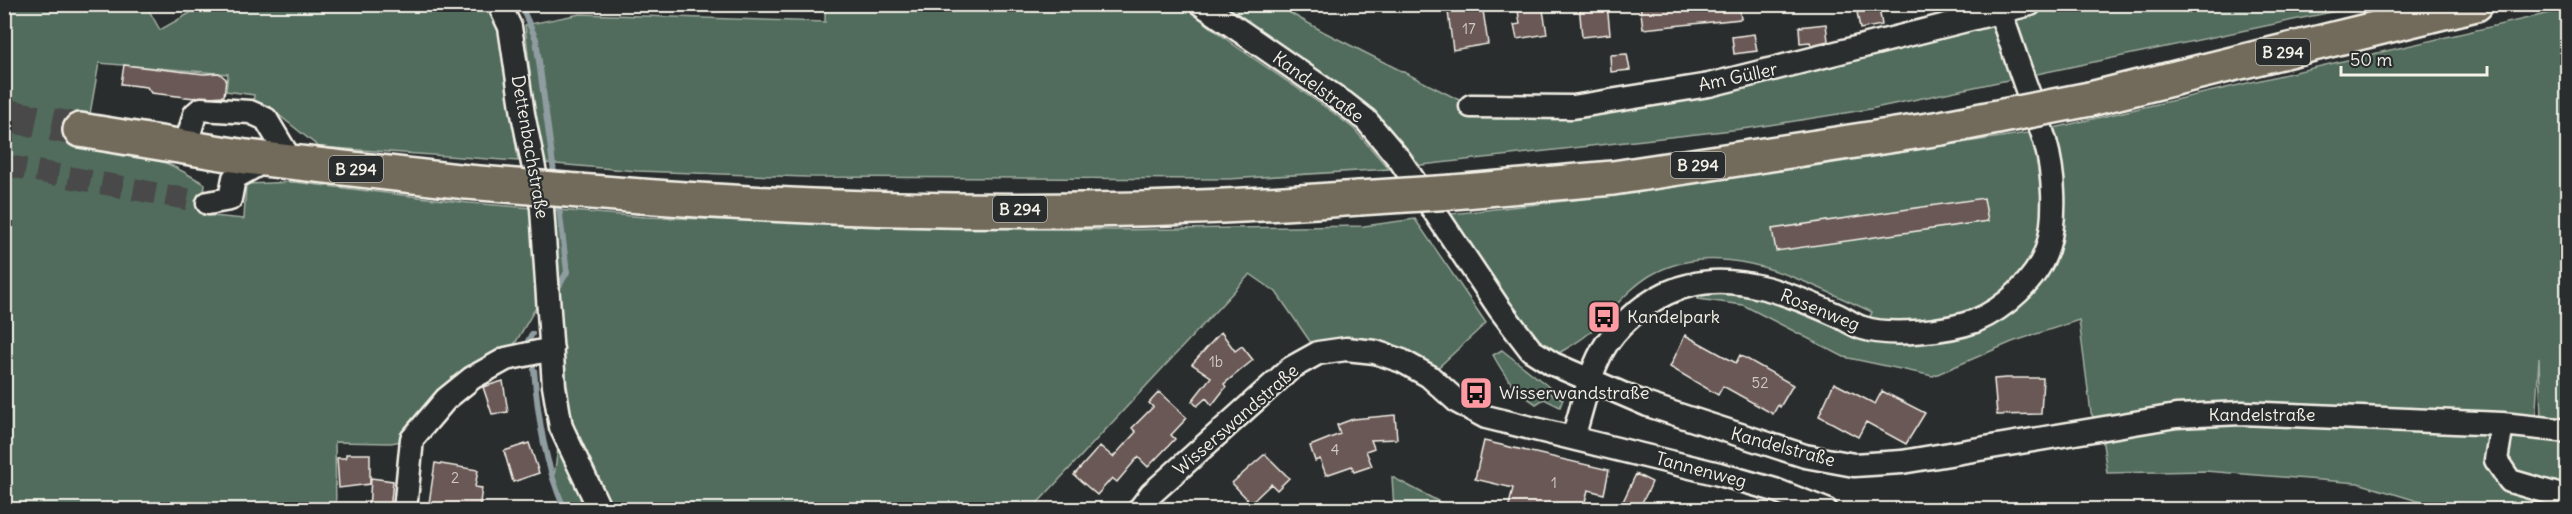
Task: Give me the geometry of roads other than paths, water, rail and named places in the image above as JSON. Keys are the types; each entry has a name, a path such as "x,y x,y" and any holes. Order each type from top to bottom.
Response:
{"highway":[{"name":"B 294","path":"80,130 185,148 467,182 641,196 887,209 1262,206 1613,178 1941,128 2090,99 2476,4"}],"street":[{"name":"Dettenbachstraße","path":"499,4 510,27 523,114 542,208 554,386 561,427 600,510"},
{"name":"Kandelstraße","path":"1201,4 1366,120 1404,165 1531,350 1553,364 1648,405 1730,433 1805,456 1854,465 1902,462 2176,416 2305,414 2502,424 2568,431"},
{"name":"Am Güller","path":"1471,106 1573,107 1709,85 1998,8 2030,4"},
{"name":"Rosenweg","path":"1573,437 1591,379 1607,344 1637,312 1659,296 1692,284 1755,285 1794,298 1864,329 1917,332 1960,326 1986,316 2014,296 2033,273 2047,250 2051,222 2051,182 2045,143 1998,8"},
{"path":"185,148 195,114 201,109 250,112 266,119 280,160 234,178 230,199 208,203"},
{"path":"405,510 412,439 446,399 472,378 506,359 551,339"},
{"name":"Wisserswandstraße","path":"1139,510 1151,494 1273,383 1291,368 1318,353 1346,349 1375,352 1402,361 1429,376 1458,402 1486,417 1573,437"},
{"path":"2502,424 2496,460 2510,481 2568,498"},
{"name":"Tannenweg","path":"1573,437 1719,474 1792,504 1826,510"}],"waterway":[{"path":"520,4 536,39 555,180"},
{"path":"558,199 567,272 559,286"},
{"path":"528,341 532,334"},
{"path":"534,370 544,442 552,476 565,510"}],"tunnel":[{"path":"4,115 80,130"},
{"path":"4,165 208,203"}],"place":[{"name":"Kandelpark","path":"1604,317"},
{"name":"Wisserwandstraße","path":"1476,393"}]}
